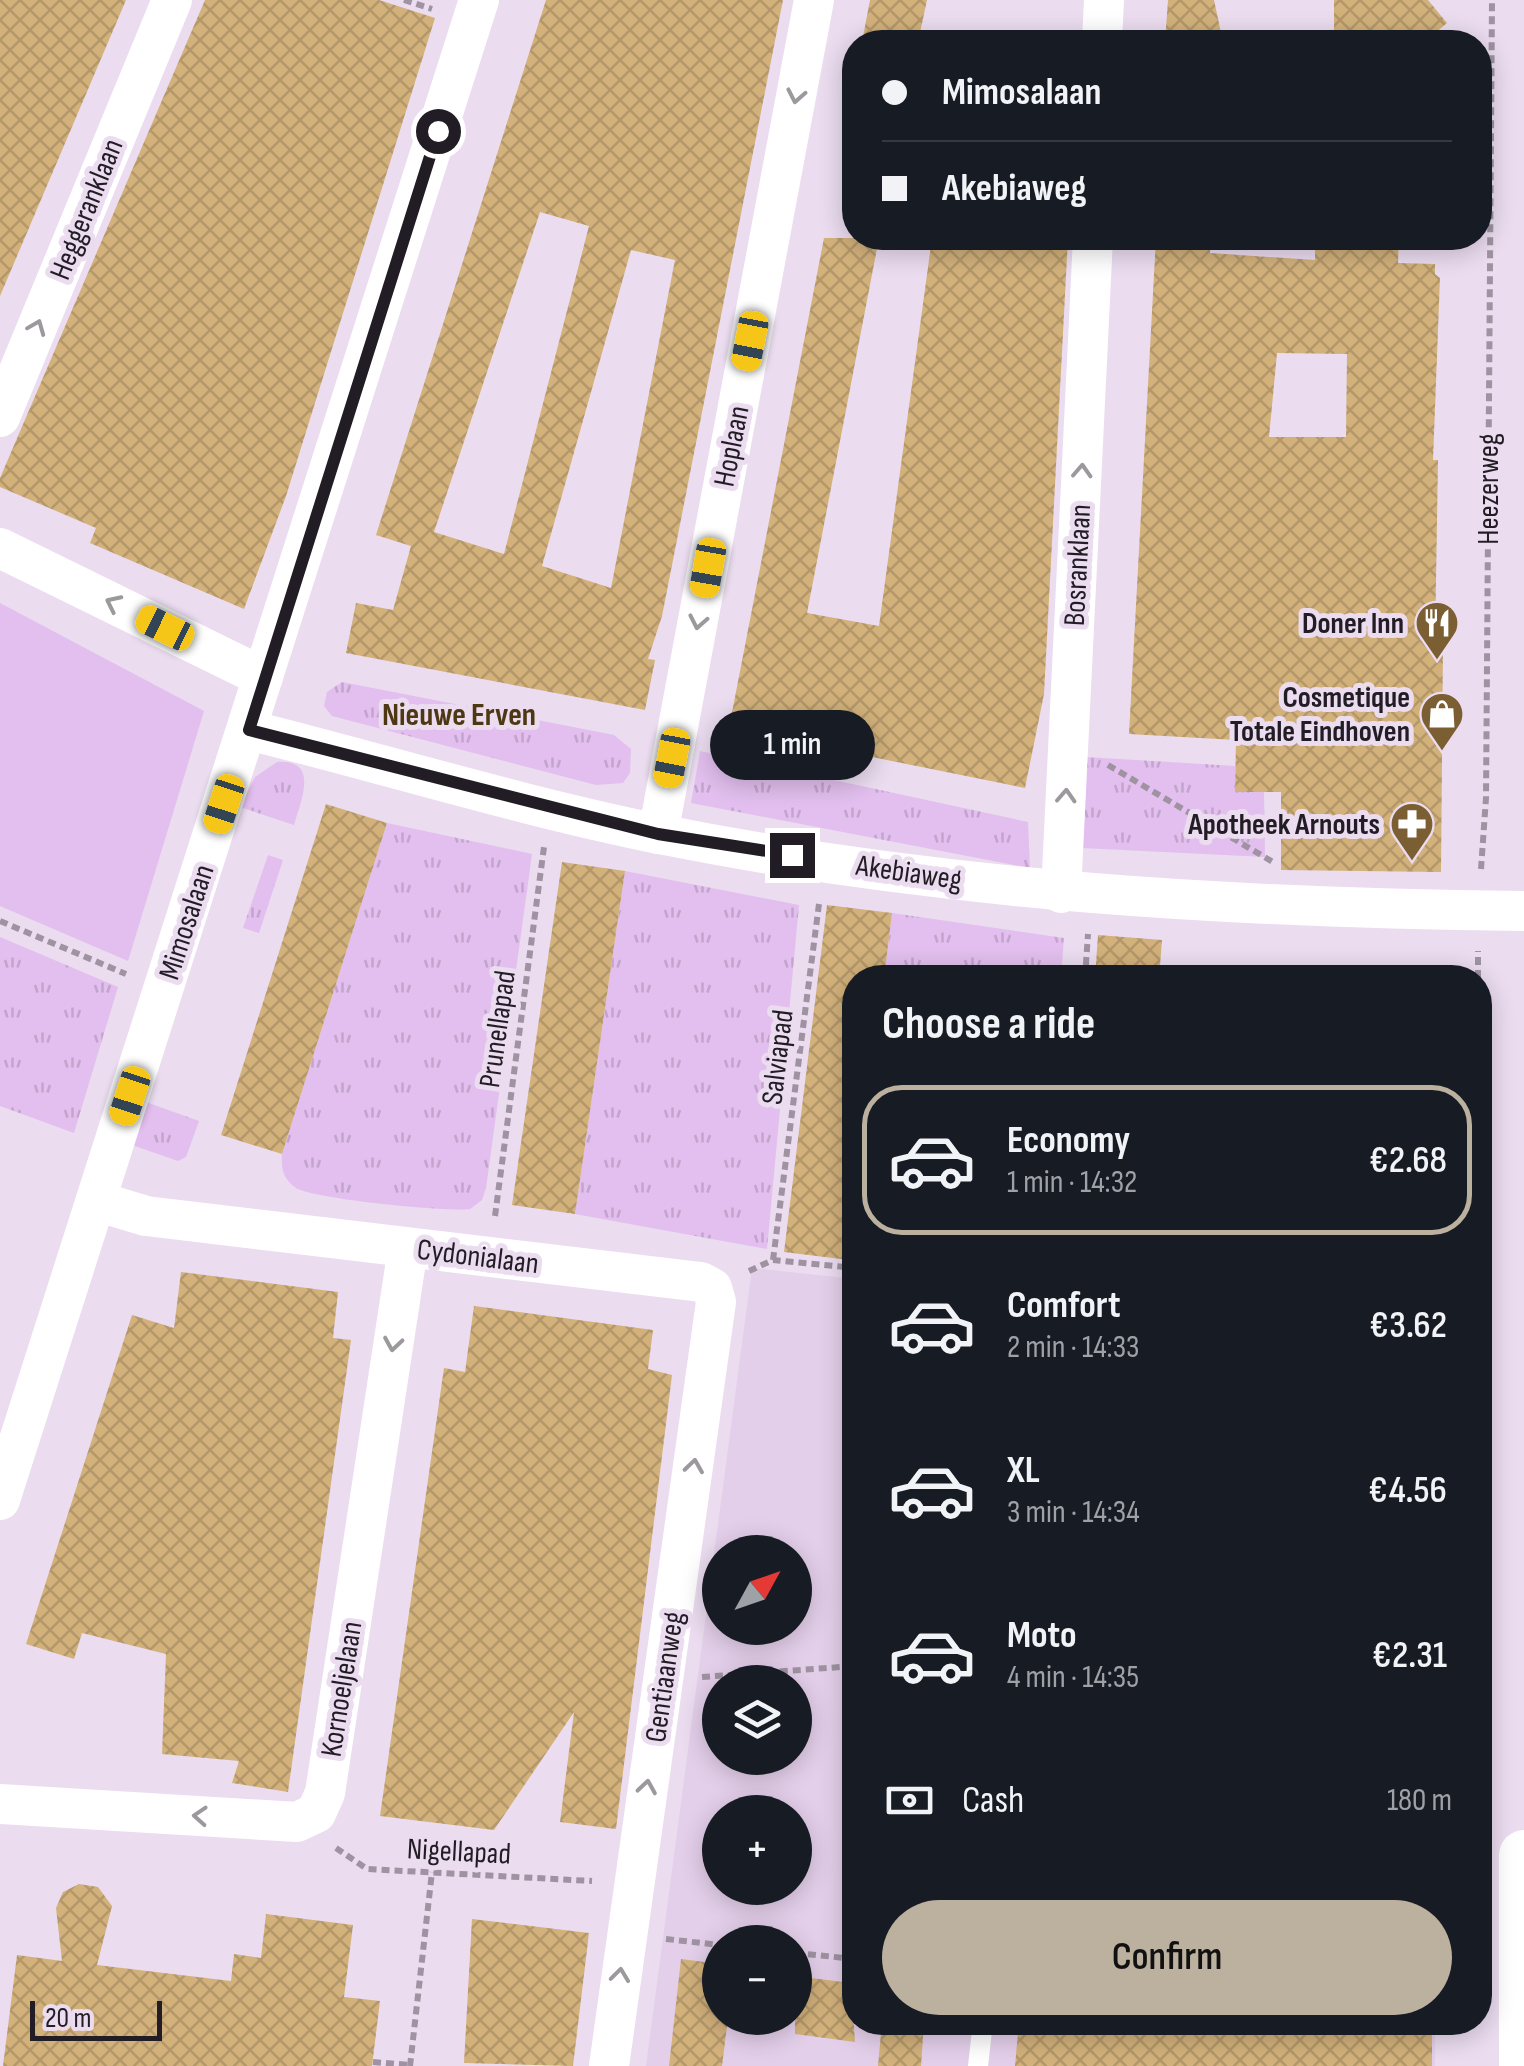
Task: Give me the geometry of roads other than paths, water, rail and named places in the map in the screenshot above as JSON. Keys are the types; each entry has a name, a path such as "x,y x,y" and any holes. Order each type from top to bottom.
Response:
{"street":[{"name":"Heggeranklaan","path":"0,417 172,0"},
{"name":"Mimosalaan","path":"0,1500 479,0"},
{"name":"Hoplaan","path":"658,834 814,0"},
{"path":"1103,30 1104,0"},
{"name":"Bosranklaan","path":"1061,894 1092,250"},
{"path":"0,548 264,676"},
{"name":"Akebiaweg","path":"249,730 658,834 1061,894 1524,912"},
{"name":"Cydonialaan","path":"96,1201 146,1216 701,1282 712,1288"},
{"name":"Kornoeljelaan","path":"0,1804 297,1822 316,1813 325,1794 408,1248"},
{"name":"Gentiaanweg","path":"610,2066 632,1884 716,1302 712,1288"},
{"path":"1524,1854 1524,2066"}],"lane":[{"path":"978,2066 982,2035"}],"place":[{"name":"Doner Inn","path":"1437,661"},
{"name":"Cosmetique Totale Eindhoven","path":"1442,752"},
{"name":"Apotheek Arnouts","path":"1412,862"}],"district":[{"name":"Nieuwe Erven","path":"459,714"}]}
